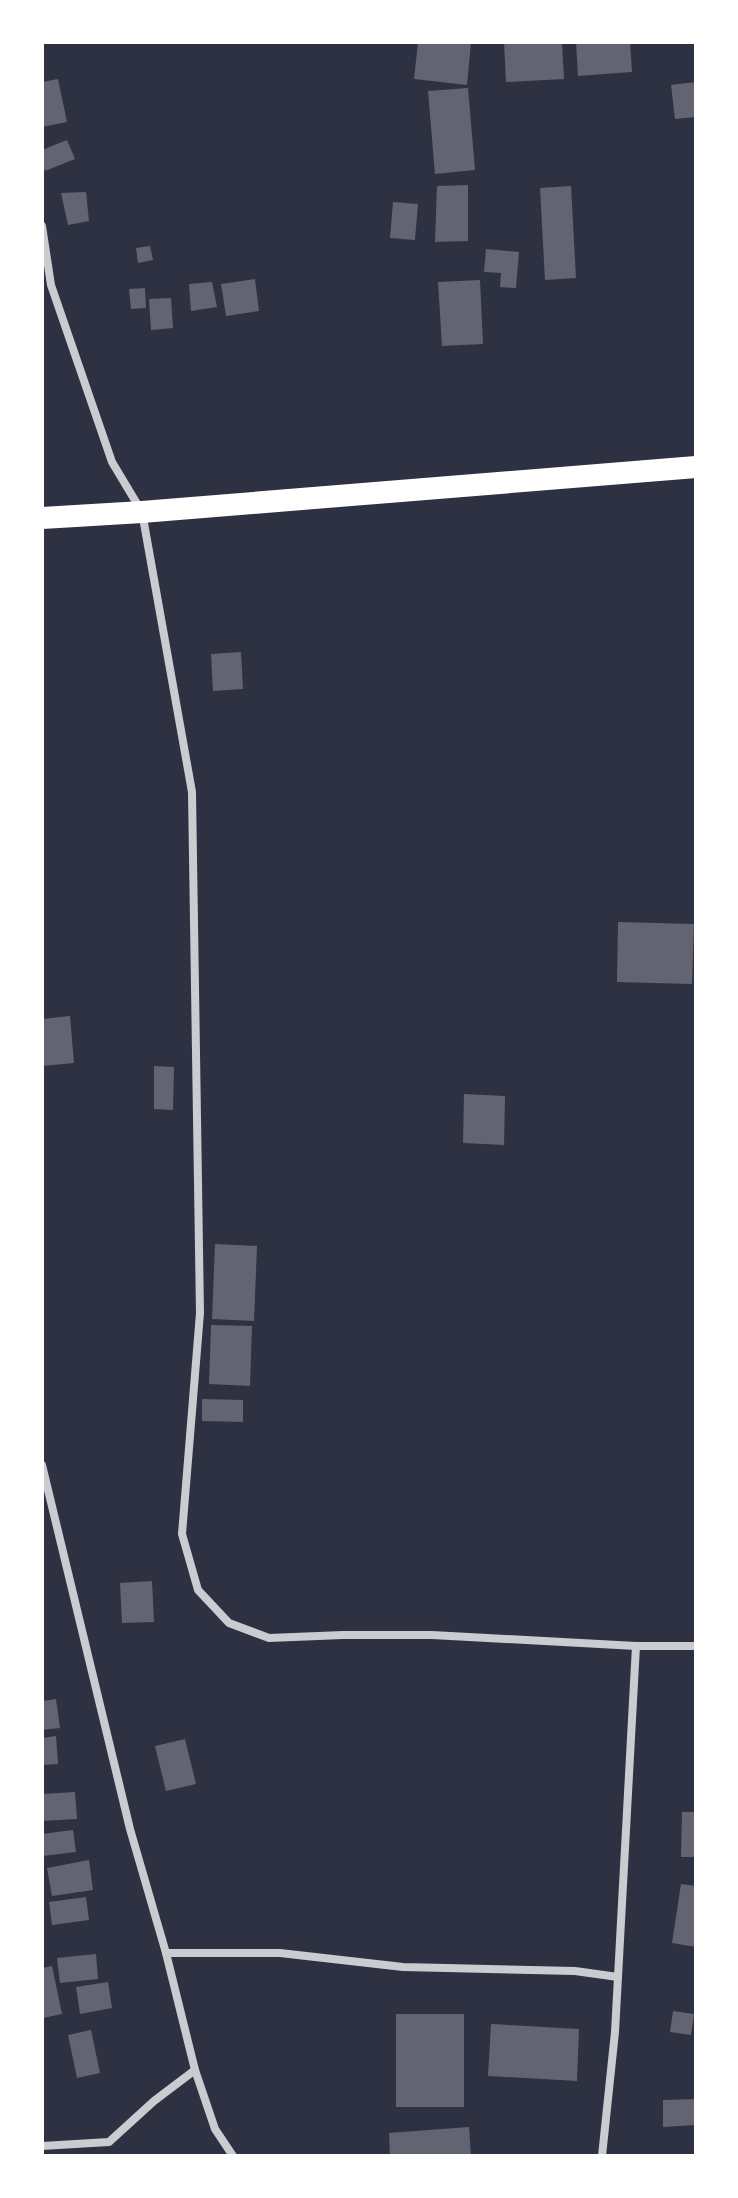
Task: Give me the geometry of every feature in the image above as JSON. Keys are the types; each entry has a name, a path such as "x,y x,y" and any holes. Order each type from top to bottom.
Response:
{"highway":[{"path":"42,518 696,467"}],"street":[{"path":"42,226 51,285 112,462 142,512 192,792 200,1313 182,1534 198,1590 229,1623 269,1638 432,1635 636,1646 696,1646"},
{"path":"42,297 51,285"},
{"path":"42,1465 130,1829 166,1953 195,2070 215,2129 233,2156"},
{"path":"602,2156 615,2032 636,1646"},
{"path":"166,1953 280,1953 403,1967 575,1971 618,1977"},
{"path":"42,2146 109,2142 154,2101 195,2070"}],"building":[{"path":"418,42 471,42 467,85 414,79"},
{"path":"504,42 562,42 564,79 506,82"},
{"path":"576,42 630,42 632,72 578,76"},
{"path":"58,79 67,122 42,127 42,82"},
{"path":"696,82 696,117 675,119 671,85"},
{"path":"468,88 475,170 435,174 428,91"},
{"path":"67,140 75,159 45,171 42,150"},
{"path":"468,185 468,241 435,242 437,186"},
{"path":"571,186 576,278 545,280 540,188"},
{"path":"86,192 89,221 68,225 61,193"},
{"path":"393,202 418,204 415,240 390,238"},
{"path":"150,246 153,260 138,263 136,248"},
{"path":"486,249 519,252 516,288 500,287 501,273 484,272"},
{"path":"255,279 259,311 226,316 221,284"},
{"path":"480,280 483,344 442,346 438,282"},
{"path":"212,282 217,307 191,311 189,284"},
{"path":"145,288 146,308 131,309 129,289"},
{"path":"171,298 173,328 151,330 149,299"},
{"path":"241,652 243,689 213,691 211,654"},
{"path":"618,922 694,924 692,984 617,982"},
{"path":"70,1016 74,1063 42,1066 42,1019"},
{"path":"154,1066 174,1067 173,1110 154,1109"},
{"path":"464,1094 505,1096 504,1145 463,1143"},
{"path":"215,1244 257,1246 254,1321 212,1319"},
{"path":"211,1325 252,1326 250,1386 209,1384"},
{"path":"202,1399 243,1400 243,1422 202,1421"},
{"path":"152,1581 154,1622 122,1623 120,1583"},
{"path":"56,1699 60,1728 42,1730 42,1701"},
{"path":"56,1736 58,1764 42,1765 42,1738"},
{"path":"185,1739 196,1784 166,1791 155,1746"},
{"path":"75,1792 77,1819 42,1821 42,1794"},
{"path":"682,1812 696,1812 696,1857 681,1857"},
{"path":"73,1830 76,1852 42,1856 42,1834"},
{"path":"89,1860 93,1890 52,1896 47,1868"},
{"path":"681,1884 696,1886 696,1947 672,1943"},
{"path":"86,1897 89,1920 52,1925 49,1902"},
{"path":"96,1954 98,1979 60,1983 57,1958"},
{"path":"52,1966 62,2014 43,2018 42,1968"},
{"path":"108,1982 112,2008 80,2014 76,1987"},
{"path":"673,2011 694,2014 691,2035 670,2032"},
{"path":"396,2014 464,2014 464,2107 396,2107"},
{"path":"491,2024 579,2029 577,2081 488,2076"},
{"path":"91,2030 100,2073 77,2078 68,2035"},
{"path":"696,2099 696,2125 663,2127 663,2100"},
{"path":"469,2127 471,2156 390,2156 389,2133"}]}
